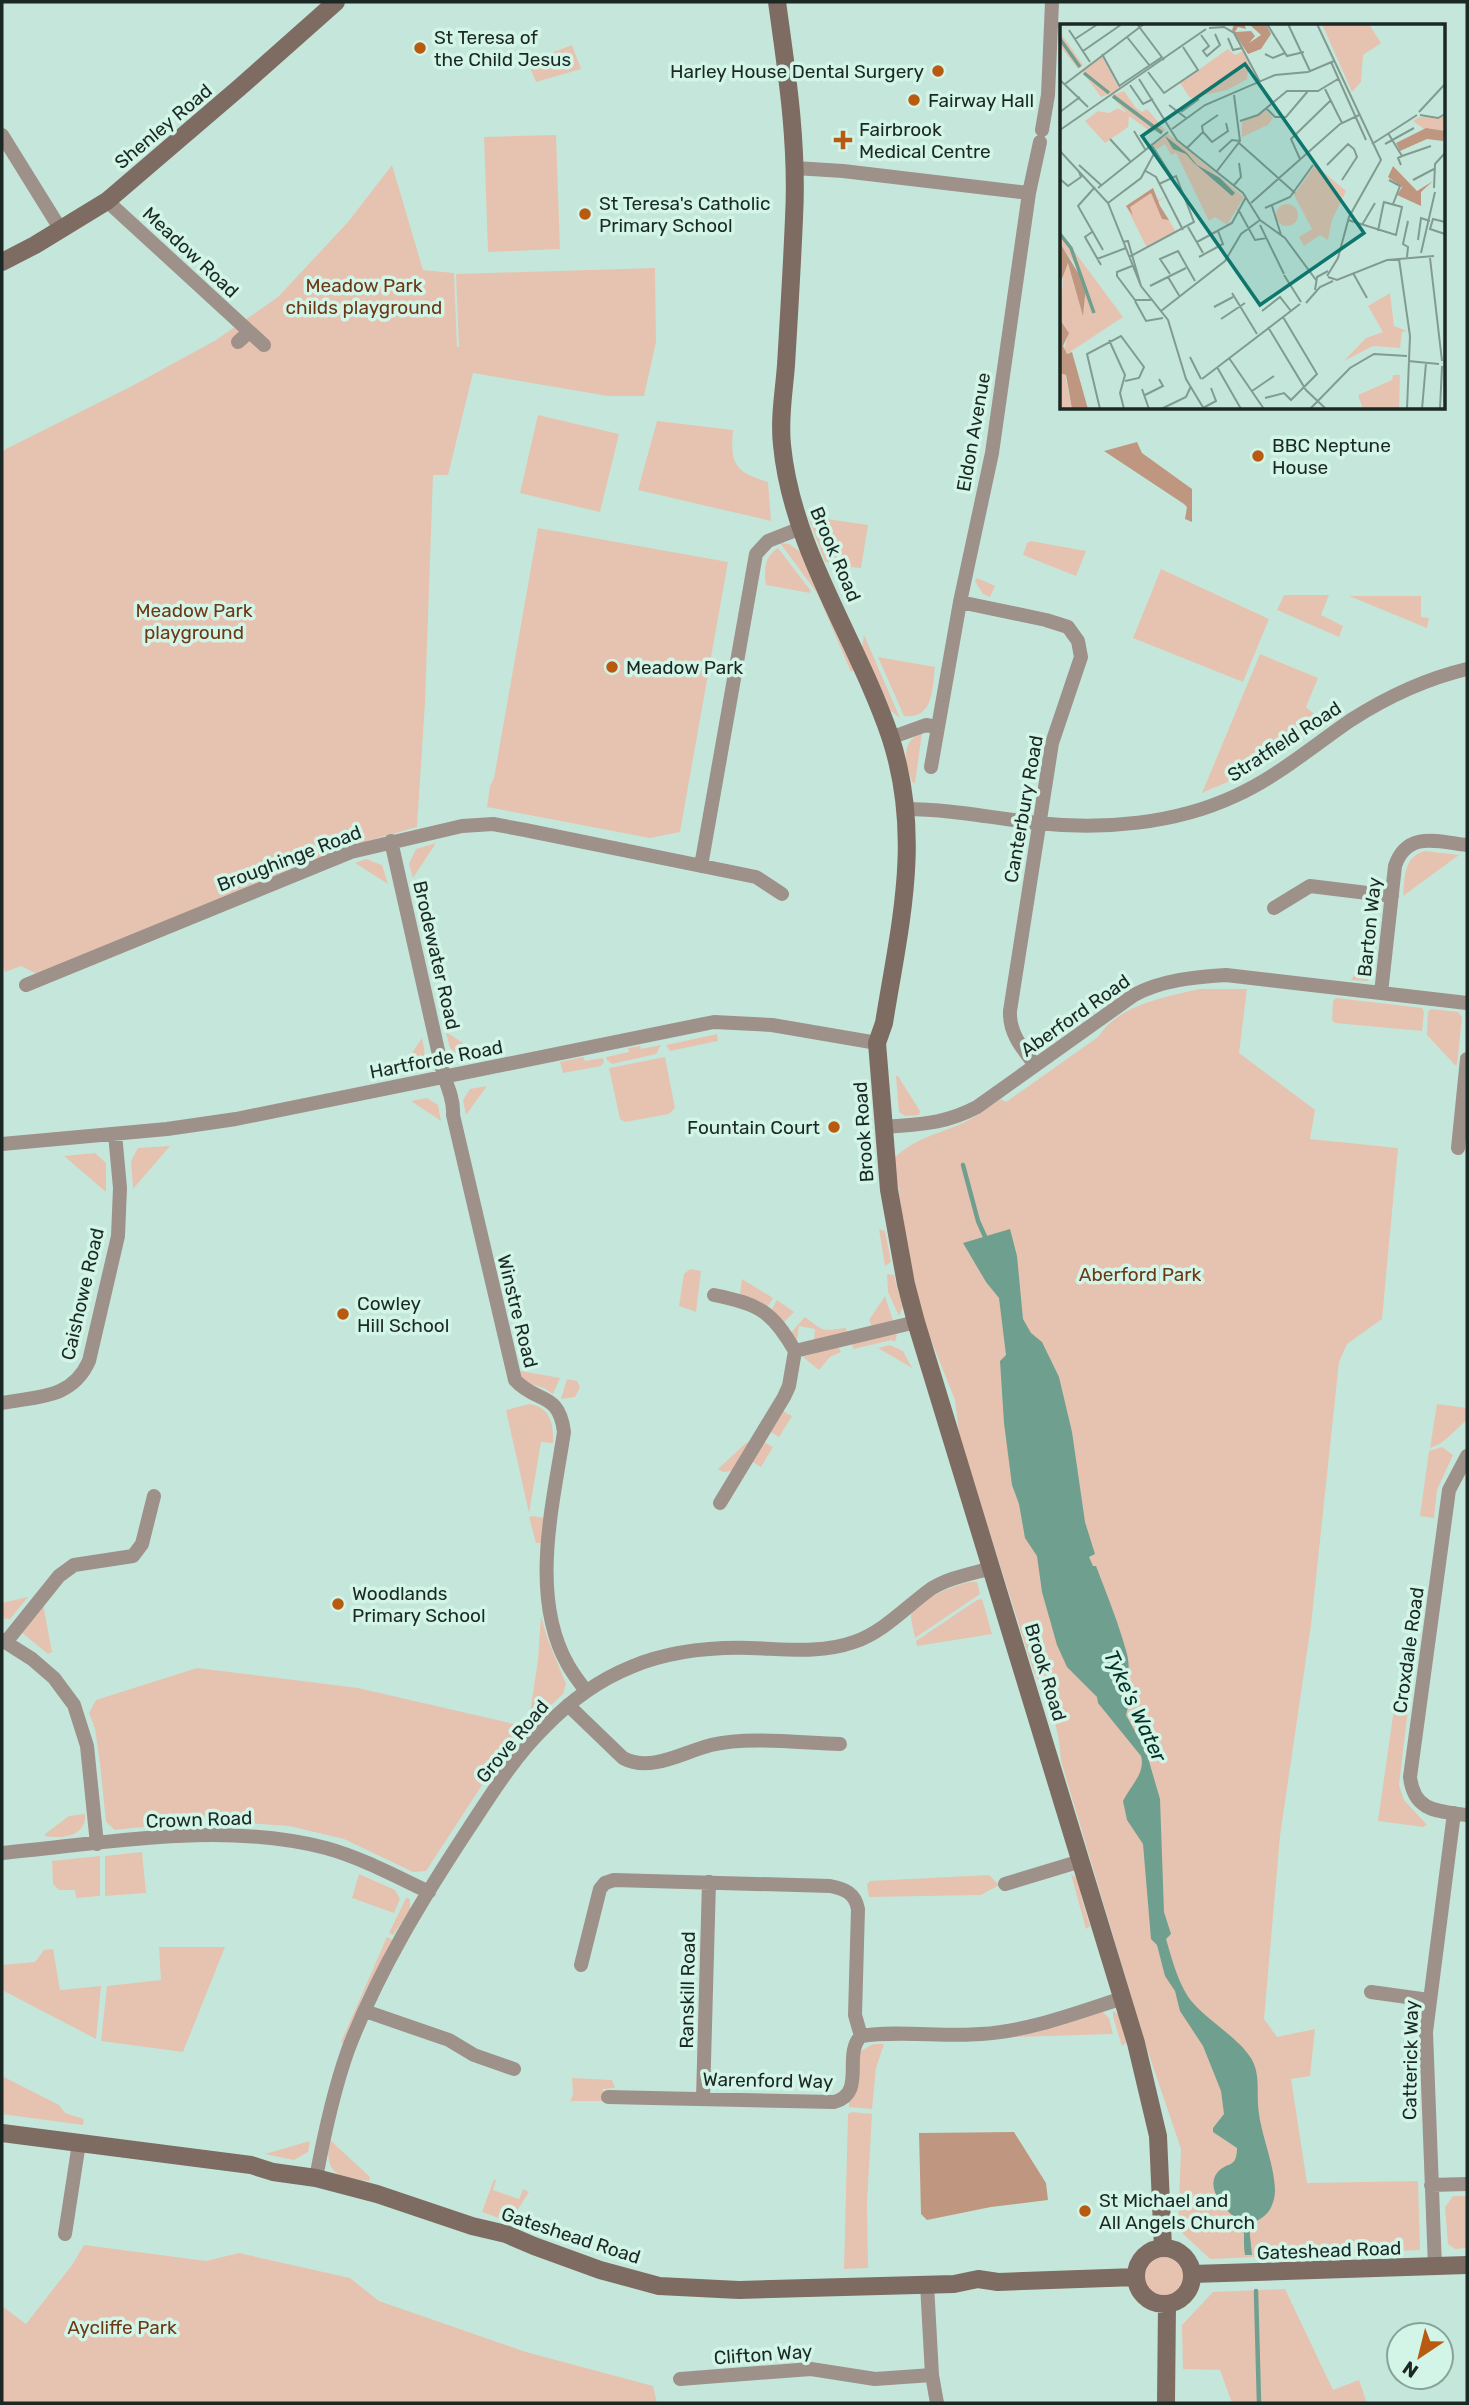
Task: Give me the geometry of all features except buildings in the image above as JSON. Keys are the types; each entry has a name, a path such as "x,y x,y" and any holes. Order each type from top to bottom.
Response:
{"street":[{"name":"Shenley Road","path":"2,262 107,201 337,2"},
{"name":"Brook Road","path":"777,2 789,79 795,168 782,442 786,477 801,528 865,671 890,737 905,809 908,855 905,896 884,1023 877,1043 889,1191 906,1284 916,1322 1149,2089 1158,2136 1163,2248"},
{"name":"Eldon Avenue","path":"931,767 960,602 992,453 1029,193 1048,95 1052,2"},
{"path":"2,135 61,230"},
{"path":"795,168 843,171 1029,193"},
{"name":"Meadow Road","path":"107,201 264,345"},
{"path":"238,342 249,332"},
{"path":"701,866 756,554 768,541 801,528"},
{"name":"Canterbury Road","path":"960,602 1068,627 1078,641 1081,657 1052,743 1010,1024 1015,1037 1035,1066"},
{"name":"Stratfield Road","path":"905,809 929,809 1038,823 1087,826 1130,824 1182,814 1235,796 1267,779 1385,700 1418,684 1467,669"},
{"path":"890,737 926,725 937,727"},
{"name":"Broughinge Road","path":"26,985 351,852 449,828 493,824 756,877 782,894"},
{"name":"Brodewater Road","path":"391,841 444,1077"},
{"name":"Barton Way","path":"1381,993 1395,866 1404,849 1419,841 1467,845"},
{"path":"1274,908 1310,886 1392,896"},
{"name":"Aberford Road","path":"884,1127 942,1122 960,1116 977,1107 1134,995 1189,977 1226,975 1467,1003"},
{"name":"Hartforde Road","path":"2,1144 167,1129 236,1119 715,1022 772,1025 877,1043"},
{"path":"1458,1148 1467,1059"},
{"name":"Winstre Road","path":"444,1077 450,1091 453,1115 515,1380 532,1394 547,1398 562,1419 564,1432 547,1546 546,1583 563,1653 586,1691"},
{"name":"Caishowe Road","path":"2,1404 68,1388 83,1373 89,1361 118,1236 120,1188 115,1134"},
{"path":"714,1295 744,1301 769,1314 795,1351 789,1386 784,1397 720,1503"},
{"path":"795,1351 916,1322"},
{"name":"Croxdale Road","path":"1460,1814 1432,1810 1418,1801 1411,1790 1410,1777 1449,1490 1467,1455"},
{"path":"97,1844 87,1746 74,1704 54,1678 4,1641 59,1576 74,1565 133,1556 142,1544 154,1496"},
{"name":"Grove Road","path":"316,2178 335,2090 365,2011 395,1950 493,1791 543,1728 568,1705 586,1691 630,1667 666,1655 693,1650 752,1648 803,1651 855,1642 878,1631 929,1590 947,1581 992,1568"},
{"path":"568,1705 633,1764 653,1763 712,1745 734,1742 840,1744"},
{"name":"Catterick Way","path":"1435,2267 1426,2061 1429,2000 1460,1814"},
{"name":"Crown Road","path":"2,1853 195,1835 262,1836 353,1857 429,1892"},
{"path":"1005,1884 1081,1861"},
{"path":"581,1965 600,1889 605,1883 614,1880 830,1886 850,1892 856,1899 855,2015 861,2036 994,2033 1054,2020 1123,1998"},
{"name":"Ranskill Road","path":"703,2098 709,1882"},
{"path":"1371,1992 1429,2000"},
{"path":"365,2011 449,2040 474,2055 514,2069"},
{"name":"Warenford Way","path":"608,2097 834,2102 842,2100 850,2092 854,2050 861,2036"},
{"name":"Gateshead Road","path":"2,2133 251,2165 273,2172 316,2178 506,2234 600,2270 659,2286 739,2290 954,2284 978,2279 998,2282 1136,2277"},
{"path":"65,2234 79,2143"},
{"path":"1431,2185 1467,2184"},
{"path":"1163,2248 1172,2249 1186,2258 1192,2274 1188,2291 1176,2302 1167,2304 1149,2300 1138,2286 1136,2277 1143,2257 1163,2248"},
{"name":"Gateshead Road","path":"1192,2274 1467,2265"},
{"path":"927,2284 932,2375 937,2403"},
{"path":"1166,2403 1167,2304"},
{"name":"Clifton Way","path":"680,2379 811,2369 875,2379 932,2375"}],"green space":[{"path":"572,45 581,69 536,82 528,62"},
{"path":"556,135 560,249 488,252 484,137"},
{"path":"392,165 423,270 454,273 457,347 456,274 655,268 656,342 644,396 608,396 473,373 448,475 433,475 425,703 417,827 343,848 37,974 21,966 5,972 2,961 2,451 132,386 216,340 278,297 348,222"},
{"path":"538,415 619,434 600,512 520,493"},
{"path":"657,421 733,430 733,451 737,465 748,474 768,482 771,521 638,490"},
{"path":"812,512 832,562 825,562 808,516"},
{"path":"820,518 868,525 861,568 838,566"},
{"name":"Meadow Park","path":"538,528 728,562 680,832 650,838 487,807"},
{"path":"1031,541 1086,551 1076,576 1023,555 1027,543"},
{"path":"780,543 789,544 802,553 854,670 851,672 817,593"},
{"path":"778,548 810,593 766,585 765,569 770,555"},
{"path":"1161,569 1269,619 1243,682 1133,638"},
{"path":"977,578 995,586 990,597 983,594 975,581"},
{"path":"1284,595 1329,595 1321,615 1343,626 1339,637 1277,610"},
{"path":"1349,596 1421,596 1421,617 1429,618 1427,628"},
{"path":"864,635 900,718 891,711 862,647"},
{"path":"1260,654 1318,678 1306,707 1319,718 1318,725 1234,779 1202,793"},
{"path":"878,657 935,667 930,701 921,713 904,716"},
{"path":"922,733 913,783 906,762 907,748 915,737"},
{"path":"436,843 413,878 409,864 416,849"},
{"path":"1425,851 1459,855 1403,896 1406,869 1413,858"},
{"path":"366,859 382,865 388,884 355,863"},
{"path":"1376,944 1373,976 1367,981 1351,980"},
{"name":"Aberford Park","path":"1199,989 1247,989 1239,1053 1315,1110 1310,1139 1398,1148 1382,1319 1347,1344 1339,1362 1311,1625 1280,1836 1264,2019 1277,2037 1315,2029 1310,2076 1291,2079 1307,2183 1418,2181 1420,2250 1210,2259 1178,2229 1181,2149 1145,2043 1061,1761 1053,1715 1034,1672 960,1440 955,1400 923,1320 906,1243 894,1158 902,1151 968,1121 1001,1099 1006,1102 1098,1037 1117,1017 1157,999"},
{"path":"1336,998 1422,1008 1422,1031 1335,1023 1332,1020 1333,1001"},
{"path":"1431,1009 1458,1012 1462,1017 1457,1065 1427,1035 1428,1012"},
{"path":"446,1032 478,1053 459,1056 450,1048"},
{"path":"717,1034 718,1041 670,1051 666,1045"},
{"path":"422,1038 423,1060 416,1065 402,1068"},
{"path":"661,1045 656,1054 612,1064 606,1057 629,1052 628,1048 640,1046 641,1049"},
{"path":"583,1057 585,1061 603,1058 604,1062 601,1066 563,1073 560,1062"},
{"path":"665,1057 675,1108 669,1114 625,1122 620,1119 609,1068"},
{"path":"896,1076 920,1111 919,1115 905,1116 899,1112"},
{"path":"487,1086 466,1115 463,1100 470,1089"},
{"path":"427,1098 438,1105 441,1121 411,1101"},
{"path":"170,1146 133,1189 131,1161 138,1148"},
{"path":"95,1153 106,1163 106,1192 64,1156"},
{"path":"879,1229 885,1231 891,1262 885,1266"},
{"path":"690,1269 701,1271 696,1312 679,1306 684,1274"},
{"path":"887,1274 894,1275 899,1295 903,1298 904,1304 899,1316 888,1292"},
{"path":"742,1279 773,1298 768,1306 740,1294"},
{"path":"885,1296 893,1321 872,1327 869,1320"},
{"path":"777,1300 794,1312 783,1323 772,1309"},
{"path":"805,1317 823,1329 846,1328 847,1333 814,1341 815,1329 799,1326 797,1340 790,1334"},
{"path":"894,1333 897,1335 895,1342 892,1340 853,1349 852,1343"},
{"path":"890,1345 903,1351 912,1368 878,1348"},
{"path":"838,1346 841,1352 830,1357 819,1370 803,1357"},
{"path":"518,1372 560,1378 553,1394 544,1388 523,1382"},
{"path":"567,1379 577,1381 580,1387 575,1397 561,1399"},
{"path":"529,1404 546,1412 551,1423 553,1443 541,1442 529,1513 506,1410"},
{"path":"1437,1404 1467,1408 1467,1420 1445,1440 1430,1448"},
{"path":"781,1410 792,1416 779,1437 769,1431"},
{"path":"752,1440 732,1471 723,1472 718,1469 746,1443"},
{"path":"762,1441 773,1447 761,1467 751,1461"},
{"path":"1442,1447 1453,1455 1437,1490 1434,1518 1420,1516 1429,1451"},
{"path":"529,1517 545,1518 541,1543 536,1543"},
{"path":"969,1582 977,1582 980,1594 915,1638 911,1615 919,1604 936,1594"},
{"path":"28,1597 10,1619 2,1618 2,1603"},
{"path":"982,1599 992,1634 917,1646 916,1641"},
{"path":"43,1604 52,1652 48,1654 21,1632"},
{"path":"541,1616 566,1684 563,1694 539,1716 530,1713"},
{"path":"197,1668 358,1688 523,1726 426,1871 413,1872 344,1839 289,1826 209,1820 115,1830 106,1822 95,1729 89,1713 96,1700"},
{"path":"1394,1709 1408,1709 1399,1785 1404,1800 1427,1825 1423,1827 1378,1821"},
{"path":"85,1814 82,1828 72,1835 45,1836 69,1816"},
{"path":"142,1852 146,1893 105,1896 105,1856"},
{"path":"100,1856 100,1896 76,1898 75,1890 59,1890 53,1884 52,1861"},
{"path":"359,1874 395,1890 400,1899 394,1913 352,1898"},
{"path":"1071,1874 1078,1879 1084,1890 1081,1896 1090,1926 1086,1929"},
{"path":"989,1875 999,1885 981,1895 869,1897 867,1884 870,1881"},
{"path":"406,1898 410,1899 410,1910 393,1935 389,1933"},
{"path":"387,1937 393,1940 363,1996 343,2044 341,2042"},
{"path":"159,1947 225,1947 183,2052 101,2041 107,1986 161,1980"},
{"path":"53,1949 60,1990 101,1986 96,2039 2,1990 2,1965 35,1962 44,1950"},
{"path":"1102,2011 1109,2018 1113,2034 1014,2035"},
{"path":"1113,2011 1119,2015 1125,2027 1123,2031 1126,2043 1122,2046 1113,2017"},
{"path":"873,2044 884,2044 876,2068 872,2109 849,2107 849,2102 858,2088 859,2052"},
{"path":"2,2076 59,2105 65,2113 84,2119 83,2125 2,2114"},
{"path":"572,2078 612,2080 615,2088 603,2089 603,2101 570,2101 573,2095"},
{"path":"848,2114 872,2114 867,2202 868,2268 844,2269"},
{"path":"330,2140 370,2177 369,2181 341,2176 335,2172 329,2160"},
{"path":"310,2141 308,2152 294,2160 265,2154"},
{"path":"494,2179 493,2190 519,2199 523,2189 529,2192 510,2222 482,2212"},
{"path":"1453,2196 1467,2196 1467,2248 1455,2249 1448,2244 1445,2207"},
{"name":"Aycliffe Park","path":"84,2245 206,2261 239,2253 350,2278 379,2301 526,2352 653,2386 657,2403 2,2403 2,2306 26,2324 72,2265"},
{"path":"1164,2256 1172,2257 1178,2262 1183,2268 1183,2284 1178,2290 1172,2295 1164,2296 1156,2295 1150,2290 1145,2284 1144,2276 1145,2268 1150,2262 1156,2257"},
{"path":"1285,2289 1333,2390 1359,2380 1367,2403 1232,2403 1220,2370 1183,2369 1182,2325 1213,2292"}],"shaded area":[{"path":"1137,442 1142,453 1192,489 1192,522 1185,519 1187,507 1184,504 1104,451"},
{"path":"1010,1229 1017,1256 1023,1319 1031,1333 1042,1342 1059,1377 1072,1432 1085,1522 1095,1554 1089,1557 1093,1566 1096,1566 1127,1654 1131,1696 1126,1715 1146,1751 1160,1799 1164,1912 1171,1934 1166,1939 1176,1972 1188,1996 1245,2050 1256,2069 1259,2116 1275,2190 1268,2212 1249,2226 1252,2255 1245,2255 1243,2223 1225,2208 1214,2187 1217,2173 1233,2162 1237,2155 1237,2148 1213,2132 1224,2114 1221,2091 1203,2046 1180,2011 1175,1991 1165,1976 1157,1945 1151,1939 1143,1844 1127,1820 1123,1801 1139,1774 1141,1756 1098,1703 1097,1697 1067,1667 1057,1645 1042,1592 1037,1556 1025,1538 1019,1504 1012,1485 1004,1423 1000,1361 1006,1355 999,1298 986,1282 963,1243"},
{"path":"1014,2132 1046,2183 1048,2200 991,2207 927,2220 921,2214 919,2133"}],"waterway":[{"name":"Tyke's Water","path":"963,1165 978,1221 987,1241"},
{"name":"Tyke's Water","path":"1256,2291 1259,2403"}],"place":[{"name":"St Teresa of the Child Jesus","path":"420,48"},
{"name":"Harley House Dental Surgery","path":"938,71"},
{"name":"Fairway Hall","path":"914,100"},
{"name":"Fairbrook Medical Centre","path":"843,140"},
{"name":"St Teresa's Catholic Primary School","path":"585,214"},
{"name":"BBC Neptune House","path":"1258,456"},
{"name":"Meadow Park","path":"612,667"},
{"name":"Fountain Court","path":"834,1127"},
{"name":"Cowley Hill School","path":"343,1314"},
{"name":"Woodlands Primary School","path":"338,1604"},
{"name":"St Michael and All Angels Church","path":"1085,2211"}],"park label":[{"name":"Meadow Park childs playground","path":"364,296"},
{"name":"Meadow Park playground","path":"194,621"}]}
